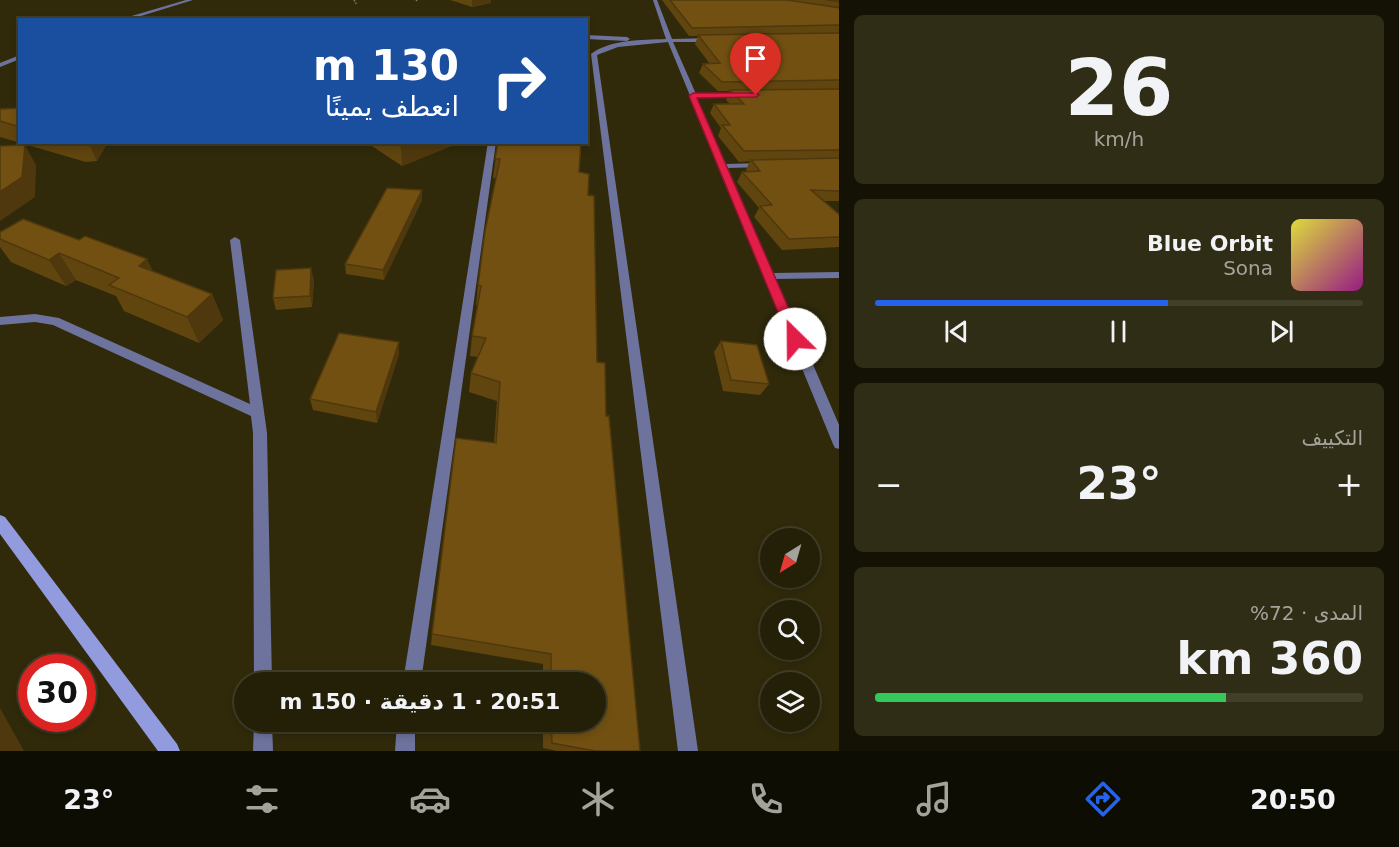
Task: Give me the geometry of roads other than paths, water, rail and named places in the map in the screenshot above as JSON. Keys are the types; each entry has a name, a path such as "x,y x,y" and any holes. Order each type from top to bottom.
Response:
{"main road":[{"path":"0,522 170,751"}],"street":[{"path":"127,18 191,0"},
{"path":"655,0 670,41 839,442"},
{"path":"588,37 670,41"},
{"path":"588,43 622,45 728,39"},
{"path":"622,45 600,50 594,54 688,751"},
{"path":"0,65 18,58"},
{"path":"693,96 749,95"},
{"path":"413,672 492,144"},
{"path":"723,166 770,165"},
{"path":"235,240 260,433 263,672"},
{"path":"769,276 839,275"},
{"path":"0,321 35,318 55,321 257,413"},
{"path":"263,732 263,751"},
{"path":"405,751 406,732"}]}
